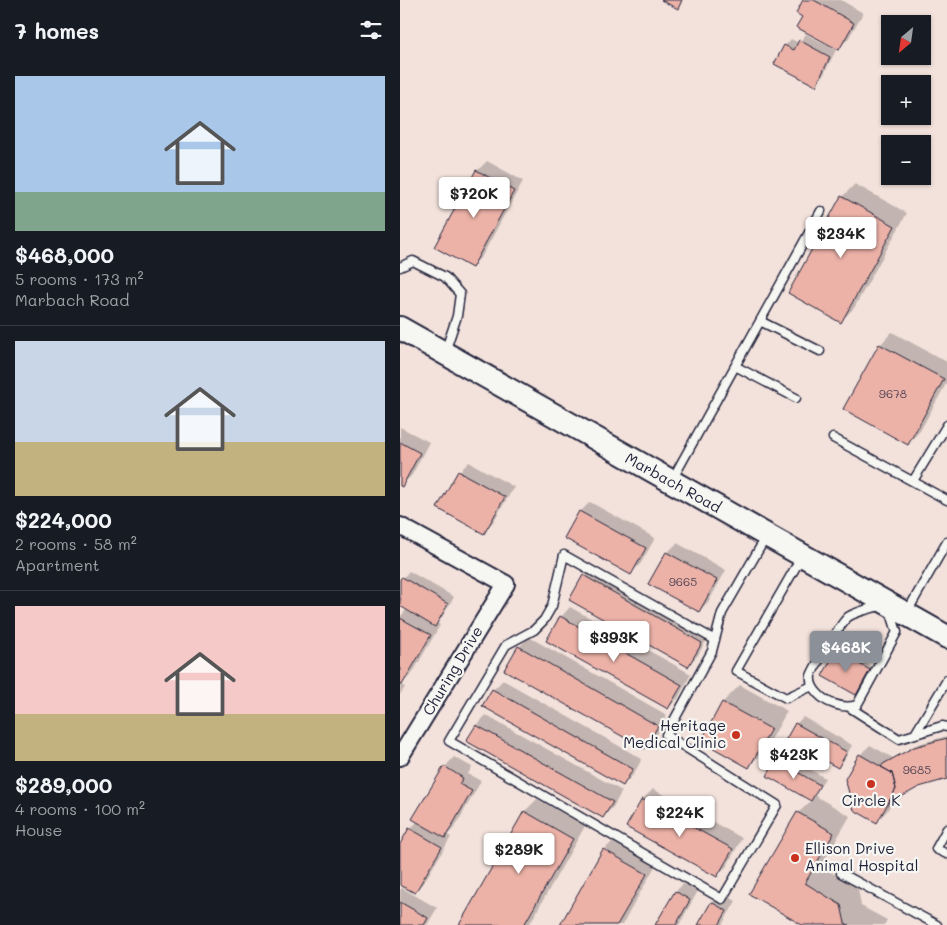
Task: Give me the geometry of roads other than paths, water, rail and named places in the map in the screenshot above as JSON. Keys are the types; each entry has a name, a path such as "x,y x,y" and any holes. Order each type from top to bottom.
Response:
{"main road":[{"name":"Marbach Road","path":"400,328 947,637"}],"street":[{"name":"Churing Drive","path":"400,526 506,584 400,757"}],"lane":[{"path":"671,481 821,212"},
{"path":"400,267 413,261 445,277 460,294 456,316 444,354"},
{"path":"760,321 820,351"},
{"path":"735,366 796,398"},
{"path":"913,481 947,425"},
{"path":"833,438 947,500"},
{"path":"715,640 564,555 552,606 544,620 534,630 506,645 449,741 722,899 777,805 666,735 712,651 715,640 722,613 767,535"},
{"path":"853,706 897,632 897,609 947,542"},
{"path":"803,556 736,671 786,698 812,686"},
{"path":"897,609 860,612 847,617 838,628 811,675 812,686 824,698 835,705 853,706 900,739 942,726 947,727"},
{"path":"914,734 947,680"},
{"path":"947,829 936,849 947,854"},
{"path":"841,873 937,925"}],"place":[{"name":"Heritage Medical Clinic","path":"736,735"},
{"name":"Circle K","path":"871,784"},
{"name":"Ellison Drive Animal Hospital","path":"795,858"}]}
